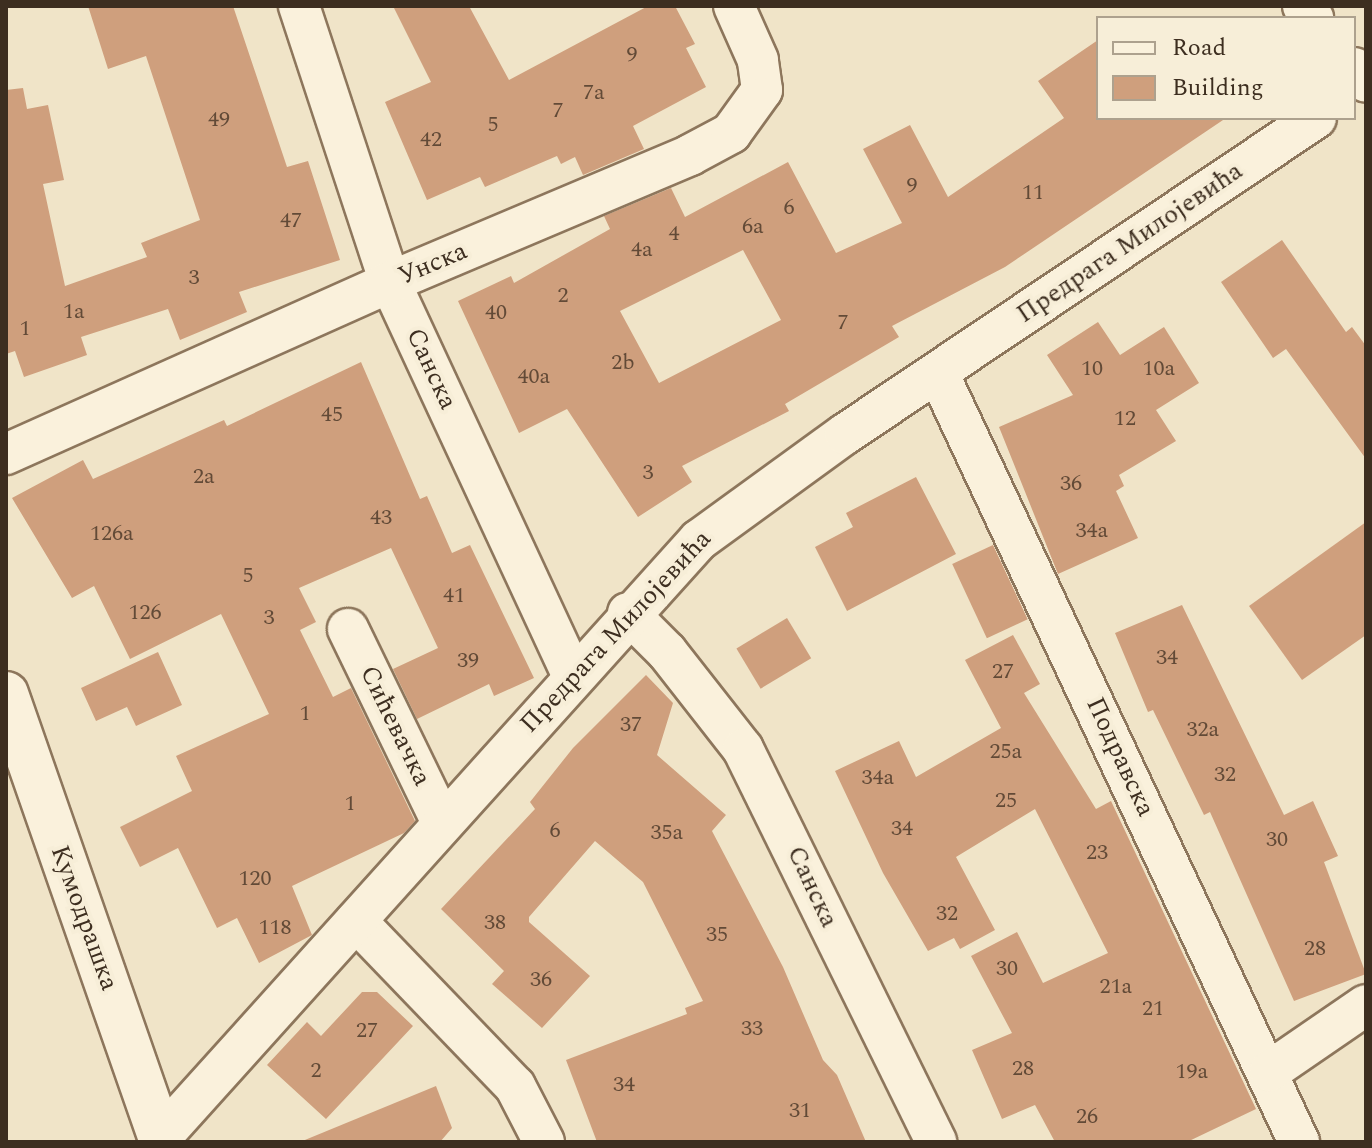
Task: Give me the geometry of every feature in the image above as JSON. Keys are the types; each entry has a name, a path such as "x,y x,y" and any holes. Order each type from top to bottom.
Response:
{"street":[{"name":"Санска","path":"299,6 390,282 573,677"},
{"name":"Унска","path":"6,454 390,282 690,155 731,133 762,90 758,60 734,6"},
{"name":"Предрага Милојевића","path":"162,1140 628,613 729,516 1313,120"},
{"name":"Подравска","path":"938,373 1270,1071 1299,1142"},
{"name":"Санска","path":"628,613 667,652 743,749 936,1142"},
{"name":"Сићевачка","path":"348,629 442,823"},
{"name":"Кумодрашка","path":"6,694 162,1140"},
{"path":"356,921 515,1086 544,1142"},
{"path":"1270,1071 1366,1005"}],"building":[{"path":"88,6 233,6 287,167 308,161 340,260 239,292 247,312 180,340 168,309 81,337 87,355 24,377 15,351 6,354 6,90 23,88 27,109 48,105 64,180 43,184 65,286 147,257 141,243 200,220 146,56 108,69"},
{"path":"393,6 469,6 509,80 648,6 675,6 695,44 686,48 706,87 633,126 644,149 583,175 575,157 561,164 557,156 485,187 480,177 427,200 385,102 431,82"},
{"path":"1096,41 1096,120 1223,120 1005,267 892,326 899,337 785,404 789,411 682,466 692,482 638,517 567,409 519,433 458,301 511,276 514,283 610,229 604,216 671,188 685,217 788,162 836,253 902,223 863,149 910,125 948,197 1064,118 1038,81","holes":["743,250 781,320 659,383 620,311"]},
{"path":"1282,240 1346,332 1352,327 1366,346 1366,459 1286,349 1273,358 1221,282"},
{"path":"1098,322 1120,355 1164,327 1199,383 1156,410 1176,441 1119,475 1124,486 1116,491 1138,538 1058,574 999,427 1073,395 1047,355"},
{"path":"361,362 420,499 427,496 452,553 470,545 534,678 494,696 489,684 417,719 393,669 438,648 391,548 299,588 316,622 300,630 333,697 351,688 415,821 404,833 292,886 312,935 259,963 237,918 217,928 178,848 140,867 120,827 192,791 176,756 269,714 221,614 130,659 94,586 72,598 12,498 83,460 93,479 224,420 227,426"},
{"path":"916,477 956,554 847,611 815,547 853,527 846,513"},
{"path":"1366,522 1366,635 1302,680 1249,606"},
{"path":"993,545 1028,619 987,638 952,564"},
{"path":"1182,605 1284,815 1313,801 1338,856 1324,862 1366,974 1294,1001 1210,812 1204,815 1153,710 1148,712 1115,633"},
{"path":"787,618 811,658 761,689 736,648"},
{"path":"1013,635 1040,684 1024,693 1096,809 1111,801 1256,1109 1187,1142 1055,1142 1035,1105 1002,1119 972,1050 1012,1033 971,956 1017,932 1043,983 1108,953 1035,809 956,857 995,930 960,949 954,938 928,951 883,873 835,771 899,741 916,777 1001,728 965,660"},
{"path":"158,652 182,705 136,726 127,707 96,721 81,688"},
{"path":"646,675 673,703 657,755 726,815 712,831 783,967 823,1060 837,1075 866,1142 597,1142 566,1060 687,1014 685,1008 703,1001 643,882 595,841 529,917 529,922 590,976 542,1028 492,984 504,971 441,909 535,809 530,802 573,748"},
{"path":"362,992 377,992 413,1026 326,1119 267,1065 307,1022 321,1036"},
{"path":"436,1086 452,1128 440,1142 300,1142"}]}
